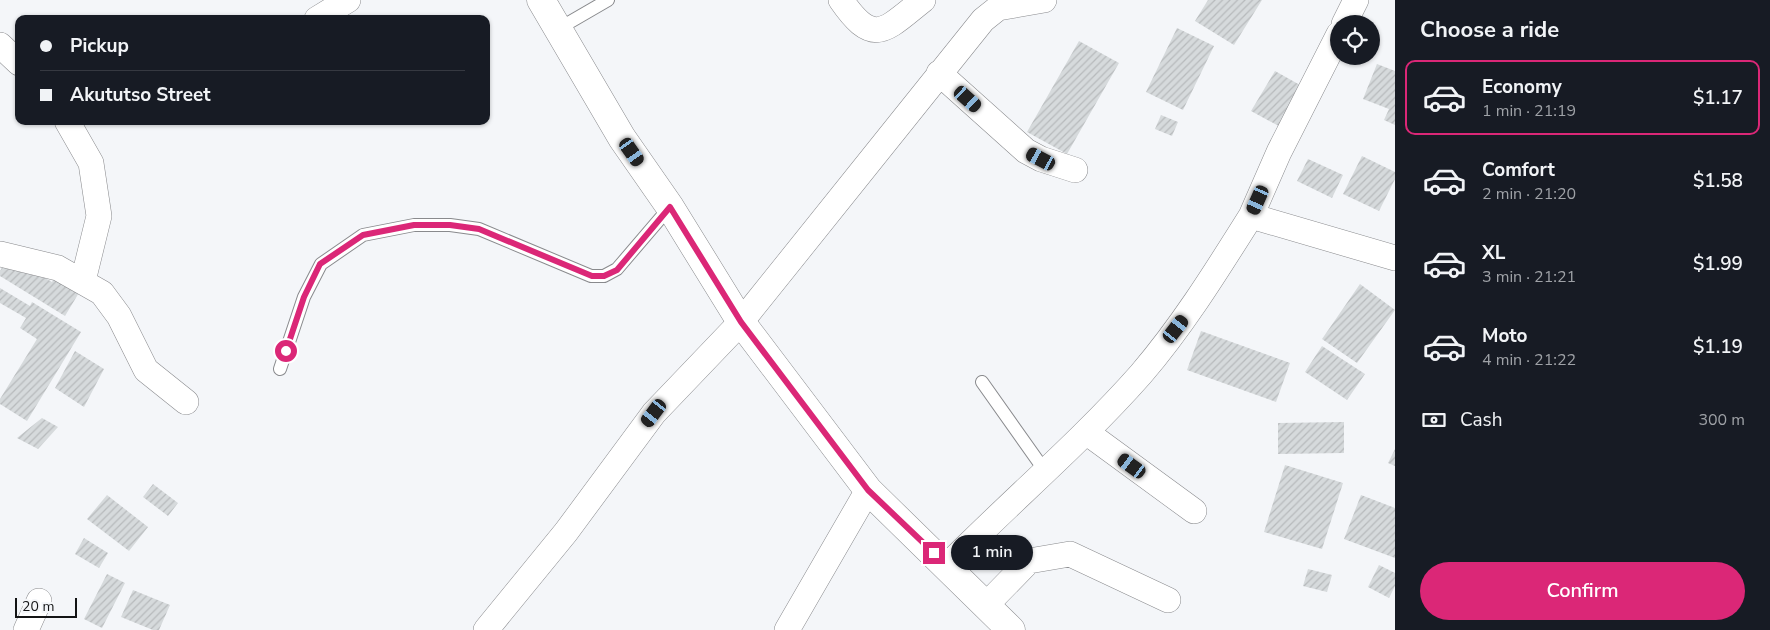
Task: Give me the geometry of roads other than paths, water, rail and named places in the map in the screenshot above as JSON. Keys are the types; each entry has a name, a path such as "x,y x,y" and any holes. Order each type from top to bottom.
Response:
{"street":[{"path":"324,15 348,0"},
{"path":"541,0 622,138 670,207 741,322 868,490 1011,630"},
{"path":"841,0 855,21 868,29 879,31 893,24 923,0"},
{"path":"486,630 566,532 654,413 741,322 983,20 998,8 1043,0"},
{"path":"1348,15 1356,0"},
{"path":"0,45 15,59"},
{"path":"947,566 1086,432 1142,373 1198,300 1251,216 1279,152 1330,52"},
{"path":"939,73 1026,151 1041,159 1075,170"},
{"path":"69,125 91,163 100,216 83,280"},
{"path":"1251,216 1395,258"},
{"path":"0,254 58,268 83,280 111,302 146,370 186,402"},
{"path":"1086,432 1194,511"},
{"path":"787,630 868,490"},
{"path":"986,605 1029,561 1070,554 1168,600"},
{"path":"26,630 39,600"}],"lane":[{"path":"558,29 608,0"},
{"path":"280,369 304,297 320,264 363,235 414,225 450,225 479,229 592,276 604,276 617,270 670,207"},
{"path":"982,382 1045,471"}]}
